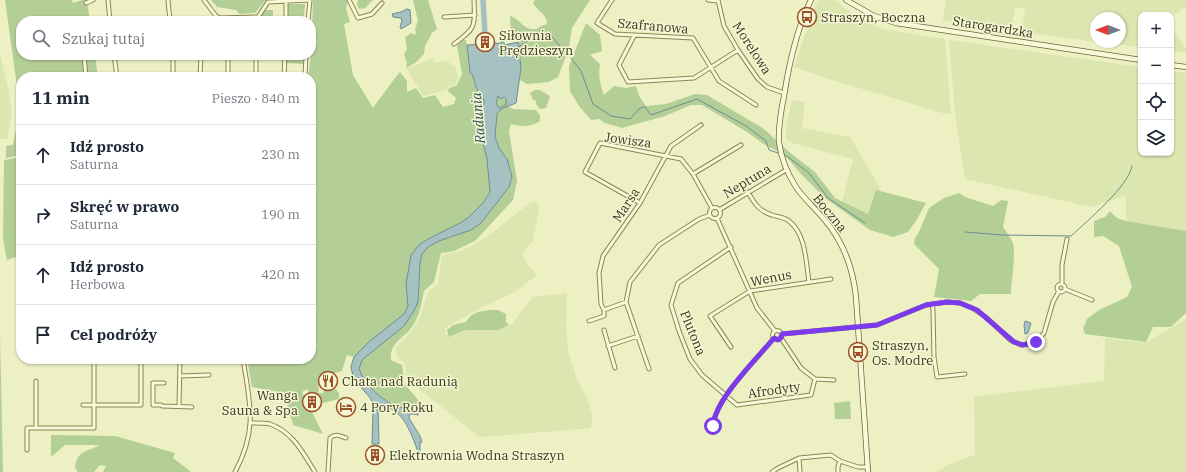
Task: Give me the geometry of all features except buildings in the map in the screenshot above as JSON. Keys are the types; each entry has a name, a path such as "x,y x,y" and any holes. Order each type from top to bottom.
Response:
{"street":[{"path":"86,3 93,0"},
{"path":"108,0 110,16"},
{"path":"168,0 170,16"},
{"path":"204,0 216,16"},
{"path":"259,16 268,2 310,0 308,16"},
{"path":"350,0 358,18 372,14 382,4"},
{"path":"454,44 469,33 473,28 475,23 474,0"},
{"name":"Szafranowa","path":"612,0 597,23 615,34 693,38 720,81 756,105"},
{"path":"708,0 718,0"},
{"name":"Morelowa","path":"718,0 724,26 738,50 761,82 770,88 784,93"},
{"name":"Boczna","path":"811,0 794,49 784,93 779,133 781,155 786,170 797,189 824,219 842,247 855,284 868,469"},
{"name":"Starogardzka","path":"846,0 874,16 896,23 1138,60"},
{"path":"286,2 286,16"},
{"path":"444,16 475,15"},
{"path":"634,36 619,65 628,82 694,78 738,50"},
{"path":"84,60 86,72"},
{"path":"115,60 116,72"},
{"path":"172,72 173,60"},
{"path":"200,60 200,72"},
{"path":"228,60 228,72"},
{"path":"256,60 256,72"},
{"path":"284,72 285,60"},
{"path":"305,72 306,60"},
{"path":"1174,65 1184,67"},
{"name":"Marsa","path":"604,310 599,273 604,256 640,204 671,146 701,125"},
{"name":"Jowisza","path":"640,204 585,172 600,143 681,159 693,174 712,208"},
{"path":"693,174 741,145"},
{"name":"Neptuna","path":"719,210 786,170"},
{"path":"748,192 754,204 763,212 788,220 795,226 800,236 809,282"},
{"path":"710,215 710,210 716,207 720,214 717,218"},
{"path":"710,215 713,218 717,218 757,308 775,331 782,334 881,324 926,305 947,302 966,305 982,314 1010,340 1021,345 1030,344 1038,340 1044,333 1059,291 1057,287 1062,284"},
{"path":"649,369 626,302 630,282 659,245 699,219 710,215"},
{"path":"1067,240 1062,265 1062,284 1065,285 1065,289 1092,300"},
{"name":"Plutona","path":"726,396 702,375 690,359 671,305 678,283 731,247"},
{"name":"Wenus","path":"731,347 710,316 750,291 831,279"},
{"path":"1059,291 1063,292 1065,289"},
{"path":"589,321 604,316 604,310 626,302"},
{"path":"932,304 934,357 937,377 965,374"},
{"path":"604,330 615,368"},
{"path":"713,426 714,418 726,396 774,338 773,334 775,331"},
{"path":"782,334 781,338 801,368 815,379 834,380"},
{"path":"608,346 638,336"},
{"path":"774,338 778,340 781,338"},
{"path":"27,450 27,428 94,428 94,364"},
{"path":"82,404 141,405 142,364"},
{"path":"179,407 180,364"},
{"path":"235,472 246,447 251,423 250,403 244,364"},
{"path":"180,376 209,375"},
{"name":"Afrodyty","path":"726,396 737,405 811,396 815,379"},
{"path":"36,381 36,428"},
{"path":"164,383 153,383 153,405 192,407"},
{"path":"251,423 269,424 284,430 293,438 315,472"},
{"path":"328,472 330,438 337,434 346,438"},
{"path":"772,472 799,458 831,455 840,461 868,469"},
{"path":"799,458 800,472"},
{"path":"838,472 840,461"}],"green space":[{"path":"5,0 72,0 73,3 87,0 89,16 16,16 16,60 96,60 97,72 16,72 16,79"},
{"path":"211,0 266,0 255,13 239,14 236,10 217,7"},
{"path":"313,0 348,0 346,9 350,22 344,24 353,75 373,108 400,72 407,81 407,92 416,88 423,98 435,95 443,107 454,104 456,98 447,90 457,85 462,74 457,46 462,40 466,40 470,72 473,76 476,88 485,99 484,104 481,107 481,135 487,159 490,191 483,203 469,217 428,239 419,245 411,255 406,284 408,306 404,314 370,341 354,357 347,355 342,371 318,378 319,393 323,393 324,390 327,391 336,389 339,393 339,399 323,403 316,398 314,400 307,389 302,392 323,434 293,425 284,393 252,387 248,364 316,364 316,72 309,72 310,60 316,60 316,16 312,16"},
{"path":"358,0 373,0 365,8 359,9 357,4"},
{"path":"413,0 428,0 437,29 432,33 425,46 424,54 415,63 406,68 407,63 404,54 407,49 405,37 411,33 416,35 415,29 418,21"},
{"path":"535,0 590,0 572,28 569,48 558,77 549,82 527,84 520,80 521,68 518,37 511,33 510,16 532,29 537,29 547,24 544,15 533,3"},
{"path":"820,0 835,0 852,14 883,29 945,39 951,114 946,114 829,79 794,67 815,5"},
{"path":"946,0 1186,0 1186,7 1174,15 1174,12 1138,12 1138,47 1126,45 1126,12 1090,12 1090,41 1021,32 1025,8 1015,8 1011,31 943,20"},
{"path":"288,4 305,4 304,16 288,16"},
{"path":"263,10 273,10 273,16 260,16"},
{"path":"586,23 600,35 602,51 590,55 600,64 600,80 604,95 614,86 626,88 636,86 639,96 646,106 666,104 695,94 707,95 764,129 788,151 815,172 835,198 868,214 876,190 926,203 916,221 908,232 893,237 870,230 825,198 800,173 785,155 765,145 747,132 702,105 691,105 665,116 622,128 605,123 599,119 591,120 579,106 570,91 569,66"},
{"path":"1174,32 1186,49 1186,53 1174,51"},
{"path":"949,40 1138,67 1138,156 1174,156 1174,71 1186,73 1186,231 1126,221 1126,195 1092,207 965,179 955,113"},
{"path":"0,54 12,113 7,139 0,139"},
{"path":"433,58 435,63 448,61 451,65 455,65 458,79 455,84 445,90 423,96 407,69"},
{"path":"286,60 303,60 303,64 286,63"},
{"path":"535,90 540,90 550,96 546,108 540,109 536,104 536,101 532,99 530,93"},
{"path":"498,96 506,99 506,105 500,108 496,103"},
{"path":"792,100 805,102 802,128 850,137 880,188 879,191 876,191 868,214 842,202 853,159 792,143 786,139 786,129"},
{"path":"508,106 513,109 536,110 540,115 540,121 530,125 518,126 511,124 509,131 517,181 513,200 475,241 454,251 441,253 434,282 424,291 417,319 412,327 394,345 391,354 391,360 402,365 404,378 402,381 425,408 425,411 404,406 400,407 379,396 363,379 359,369 362,360 404,326 415,309 418,302 420,263 422,254 428,247 439,241 455,236 481,223 509,187 507,159 499,148 495,137 497,114 501,109"},
{"path":"16,129 16,156 6,158 6,146 13,145"},
{"path":"16,158 16,257 7,260 3,239 4,160"},
{"path":"959,193 965,197 993,206 1001,200 1008,201 1003,227 1012,241 1014,251 1011,294 980,294 971,301 934,297 939,269 914,244 915,238 929,208 944,198"},
{"path":"531,202 537,202 539,207 533,241 522,254 527,264 537,275 516,291 445,328 445,333 449,336 465,330 498,330 512,324 533,297 567,293 566,329 568,351 578,382 587,398 592,415 591,428 484,437 478,436 407,379 405,363 397,358 395,349 412,330 420,317 428,292 438,284 442,255 461,251 477,243"},
{"path":"1110,211 1117,218 1126,221 1186,231 1186,313 1171,327 1153,327 1146,342 1085,334 1083,329 1087,319 1099,310 1127,297 1132,287 1119,246 1103,236 1094,237 1094,221 1105,217"},
{"path":"498,310 506,314 506,322 509,325 498,330 465,330 449,337 447,330 453,325 466,322 473,314"},
{"path":"1186,319 1186,472 937,471 952,463 975,455 974,397 1104,381 1105,338 1146,343"},
{"path":"0,333 3,472 0,472"},
{"path":"850,401 851,419 835,419 834,403"},
{"path":"51,435 115,436 175,453 173,458 191,472 103,472 106,466 100,465 94,472 78,472 75,468 76,462 80,455 83,452 100,445 65,445 51,457"}],"water":[{"path":"407,9 410,10 411,23 401,29 401,18 393,17 392,14"},
{"path":"501,37 505,45 518,42 521,68 516,103 501,109 497,114 495,137 499,148 507,159 512,176 509,187 481,223 471,230 439,241 428,247 422,254 420,263 418,302 415,309 404,326 362,360 359,369 366,382 375,392 387,401 402,408 419,411 418,415 410,414 409,418 422,442 420,442 420,452 418,452 409,429 404,421 393,410 386,407 378,407 379,444 372,444 373,410 371,399 354,379 351,368 352,363 354,357 370,341 404,314 408,306 406,284 411,255 419,245 469,217 483,203 490,192 487,159 481,135 481,107 484,104 484,101 470,72 467,45 502,43 500,40","holes":["498,96 501,99 504,97 506,99 506,105 499,108 496,103"]},
{"path":"1025,321 1031,323 1028,333 1025,334 1024,325"}],"waterway":[{"name":"Radunia","path":"483,0 486,50"},
{"path":"519,47 534,38 552,37 568,55"},
{"path":"571,58 581,71 593,104 611,116 630,119 640,108 645,107 651,115 697,99 746,126 766,141 769,150 778,153"},
{"path":"784,155 809,173 828,198 865,223"},
{"path":"965,232 1002,235 1071,236 1097,213 1116,193 1129,174 1132,166"}],"place":[{"name":"Straszyn, Boczna","path":"807,17"},
{"name":"Siłownia Prędzieszyn","path":"485,42"},
{"name":"Straszyn, Os. Modre","path":"858,352"},
{"name":"Chata nad Radunią","path":"328,381"},
{"name":"Wanga Sauna & Spa","path":"312,402"},
{"name":"4 Pory Roku","path":"346,407"},
{"name":"Elektrownia Wodna Straszyn","path":"375,455"}],"route":[{"path":"713,426 714,418 726,396 774,338 778,340 782,337 782,334 877,325 926,305 954,302 977,310 1007,338 1018,344 1023,345 1036,342"}]}
